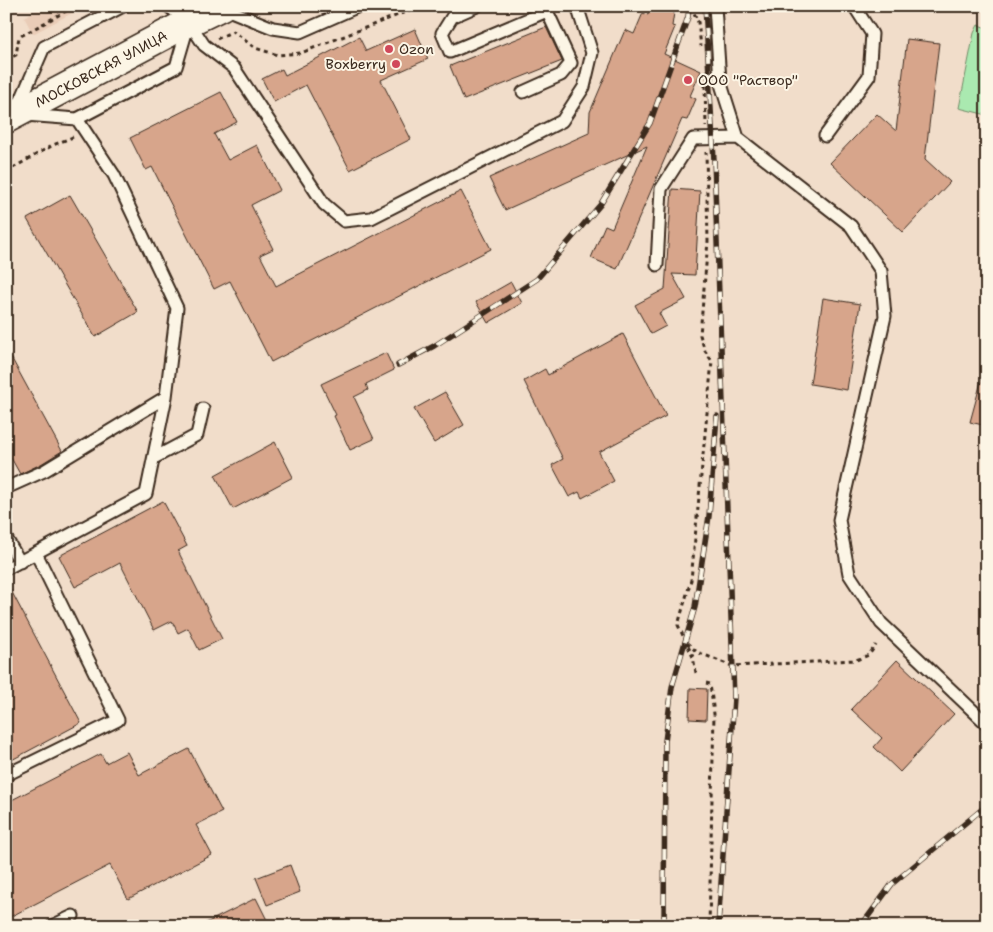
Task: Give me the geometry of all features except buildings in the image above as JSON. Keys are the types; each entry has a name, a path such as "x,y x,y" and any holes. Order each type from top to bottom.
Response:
{"main road":[{"name":"МОСКОВСКАЯ УЛИЦА","path":"11,117 179,14 222,6"}],"lane":[{"path":"122,6 44,47 11,117 77,118 176,67 179,14"},
{"path":"222,6 273,28 300,32 359,6"},
{"path":"477,6 452,17 442,33 450,52 547,11 571,63 561,74 523,92"},
{"path":"179,14 204,45 234,68 324,204 344,221 371,218 562,120 584,87 592,53 577,6"},
{"path":"715,6 720,81 738,138 851,226 881,271 885,316 839,520 849,574 881,624 987,724"},
{"path":"825,136 869,76 872,34 854,6"},
{"path":"6,569 146,494 166,397 177,308 114,175 77,118"},
{"path":"658,265 661,189 693,139 738,138"},
{"path":"6,488 44,471 166,397"},
{"path":"154,458 197,435 203,409"},
{"path":"6,538 20,562"},
{"path":"6,775 118,720 36,553"},
{"path":"52,926 73,916"}],"path":[{"path":"6,60 16,55 19,37 75,6"},
{"path":"204,45 233,31 255,48 278,55 301,53 421,6"},
{"path":"691,6 698,22 702,50"},
{"path":"696,673 693,657 678,625 691,580 712,362 705,350 700,335 708,241 705,80"},
{"path":"6,172 53,145 85,132"},
{"path":"685,642 697,652 732,666 856,660 869,655 876,645"},
{"path":"706,683 710,684 714,714 709,926"}],"shaded area":[{"path":"44,6 85,6 33,34 24,17"}],"green space":[{"path":"978,25 987,28 987,115 959,108 974,33"}],"railway":[{"path":"398,365 434,346 537,279 600,205 650,123 688,17 689,6"},
{"path":"705,6 714,160 734,698 718,926"},
{"path":"664,926 665,741 672,687 695,607 709,516 717,416"},
{"path":"861,926 892,884 987,805"}],"place":[{"name":"Ozon","path":"389,49"},
{"name":"Boxberry","path":"396,64"},
{"name":"ООО \"Раствор\"","path":"688,80"}]}
